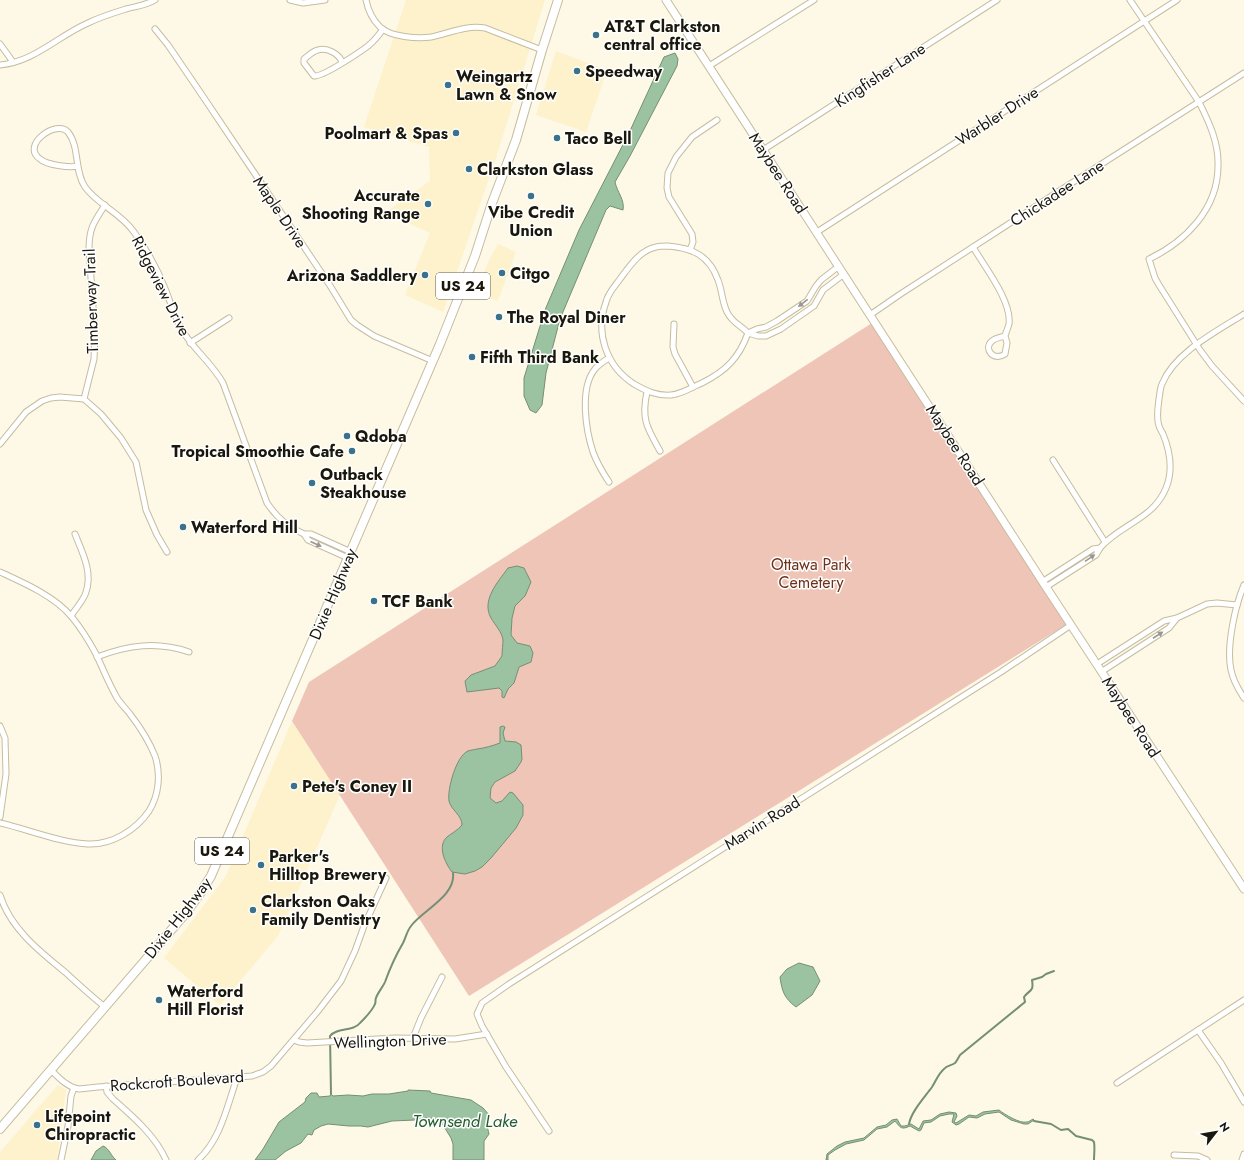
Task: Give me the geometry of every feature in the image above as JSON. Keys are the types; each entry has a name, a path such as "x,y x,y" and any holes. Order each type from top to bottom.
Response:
{"main road":[{"name":"Dixie Highway","path":"0,1129 185,914 211,876 433,361 475,256 492,203 516,140 558,0"},
{"name":"Maybee Road","path":"666,0 1101,672 1244,889"}],"street":[{"path":"0,65 26,58 88,23 111,14 148,4 155,0"},
{"path":"290,0 303,3 325,0"},
{"path":"366,0 372,15 383,29 402,36 413,38 431,37 466,27 477,27 485,28 542,50"},
{"path":"709,66 814,0"},
{"name":"Kingfisher Lane","path":"763,150 996,0"},
{"path":"1130,0 1199,102 1212,131 1217,151 1217,179 1213,194 1205,211 1191,229 1174,244 1149,259 1155,278 1196,345 1212,366 1244,401"},
{"name":"Warbler Drive","path":"817,232 1177,0"},
{"name":"Maple Drive","path":"155,29 168,45 352,320 374,336 433,361"},
{"path":"342,62 341,58 326,50 318,50 304,59 304,63 314,76 323,74 369,46 383,29"},
{"path":"0,44 13,62"},
{"name":"Chickadee Lane","path":"870,315 899,294 1244,73"},
{"path":"690,250 693,242 692,234 669,197 667,188 668,173 676,157 692,137 717,120"},
{"name":"Ridgeview Drive","path":"78,166 74,167 44,162 38,158 34,150 34,145 37,140 56,128 62,128 67,131 73,142 81,178 85,186 93,195 125,220 134,231 150,257 178,322 190,343 216,372 223,383 268,503 273,511 287,526 304,534 311,534 350,555"},
{"name":"Timberway Trail","path":"84,399 94,359 95,335 89,237 91,227 105,205"},
{"path":"839,266 821,280 806,301 777,321 766,327 748,333 745,342 732,362 712,378 677,394 670,395 647,392 629,380 614,367 602,339 602,322 606,300 612,289 641,255 647,250 655,247 668,246 686,248 702,257 710,264 718,279 722,300 732,320 748,333 758,336 766,336 781,329 808,311 814,306 823,290 844,274"},
{"path":"972,248 1000,290 1005,302 1009,323 1005,336"},
{"path":"816,286 823,290"},
{"path":"1044,584 1077,567 1096,555 1105,542 1149,512 1166,488 1170,468 1168,450 1159,426 1157,412 1162,384 1178,359 1196,345 1244,314"},
{"path":"190,343 229,318"},
{"path":"777,321 781,329"},
{"path":"674,324 673,347 675,354 693,387"},
{"path":"609,482 599,466 593,452 585,411 586,388 594,370 610,358"},
{"path":"647,392 644,412 645,421 648,430 660,451"},
{"path":"0,444 26,412 42,401 60,397 84,399 101,414 121,438 136,462 146,510 157,535 167,552"},
{"path":"1053,460 1105,542"},
{"path":"71,616 86,592 89,579 88,571 75,534"},
{"path":"1044,584 1074,561 1093,549 1100,548"},
{"path":"1074,561 1077,567"},
{"path":"0,572 37,590 71,616 83,632 97,657 117,699 130,714 149,742 156,758 158,774 158,790 153,805 145,816 137,825 123,835 108,842 88,844 66,840 0,823"},
{"path":"1244,585 1230,641 1231,670 1236,684 1244,698"},
{"path":"1097,664 1164,621 1177,618 1207,604 1217,603 1238,605"},
{"path":"1101,672 1169,628 1177,618"},
{"name":"Marvin Road","path":"487,1034 477,1014 482,1003 487,999 994,676 1071,625"},
{"path":"1140,637 1145,644"},
{"path":"97,657 127,647 147,646 177,648 189,652"},
{"path":"0,726 5,738 6,774 0,817"},
{"name":"Rockcroft Boulevard","path":"74,1088 79,1089 237,1078 252,1076 267,1069 279,1058 341,981 386,878"},
{"path":"0,895 8,913 18,929 33,945 105,1007"},
{"path":"413,1038 421,1018 442,977"},
{"path":"1117,1083 1244,1000"},
{"path":"1198,1030 1244,1102"},
{"path":"487,1034 513,1078 549,1131"},
{"name":"Wellington Drive","path":"294,1040 307,1044 370,1039 455,1039 487,1034"},
{"path":"51,1070 61,1080 74,1088 71,1096 68,1126 61,1160"},
{"path":"198,1160 209,1149 214,1141 237,1078"},
{"path":"106,1086 107,1092 113,1099 152,1137 161,1148 166,1160"},
{"path":"1242,1160 1244,1154"},
{"path":"1174,1155 1198,1156 1207,1160"}],"shaded area":[{"path":"406,0 545,0 496,158 443,312 405,295 430,233 397,218 390,209 430,181 429,147 364,127"},
{"path":"556,51 607,70 586,132 536,115"},
{"path":"498,244 516,252 498,301 478,294 482,277"},
{"path":"292,721 340,795 278,936 220,1005 164,958 226,876"},
{"path":"58,1085 66,1090 57,1160 0,1160 0,1152"}],"green space":[{"name":"Ottawa Park Cemetery","path":"872,323 1067,624 469,996 292,721 309,682"}],"water":[{"path":"675,53 678,59 677,66 615,182 622,199 623,210 610,206 606,210 560,319 546,373 542,405 536,413 530,410 524,396 524,378 545,310 579,230 629,133 664,57"},
{"path":"517,566 524,568 531,582 525,596 515,606 512,618 511,635 517,643 530,646 533,653 531,662 519,667 514,683 508,689 504,698 502,697 502,691 499,688 467,692 465,681 471,675 495,666 502,656 503,640 500,631 488,611 489,598 508,568"},
{"path":"500,727 505,727 503,733 505,741 516,742 521,745 522,759 515,771 495,782 491,788 490,798 496,803 502,801 510,792 513,793 523,805 523,815 516,828 482,867 465,874 452,872 447,864 442,850 444,841 447,837 462,825 462,821 449,801 449,789 453,774 460,759 468,751 500,743"},
{"path":"799,963 813,967 820,981 812,995 796,1007 784,994 780,977 787,969"},
{"name":"Townsend Lake","path":"408,1090 430,1091 431,1093 471,1100 483,1108 490,1116 487,1120 489,1134 484,1141 484,1160 453,1160 453,1144 443,1125 431,1118 425,1118 392,1121 368,1127 328,1124 314,1130 312,1135 308,1134 301,1143 286,1151 275,1160 255,1160 279,1122 305,1102 306,1098 311,1093 317,1093 319,1097 330,1096 331,1094 333,1096 363,1096 372,1094 389,1094"},
{"path":"999,1110 1020,1122 1034,1120 1028,1124 1024,1124 1011,1120 999,1112 985,1114 977,1118 969,1117 956,1125 952,1122 954,1114 949,1114 940,1116 931,1122 924,1123 919,1131 910,1126 901,1128 895,1121 887,1127 877,1129 864,1140 846,1144 835,1150 828,1155 828,1160 826,1160 827,1154 837,1146 845,1142 864,1138 877,1127 886,1125 892,1120 897,1119 901,1126 911,1124 919,1129 923,1121 931,1120 940,1114 949,1112 956,1113 957,1116 954,1122 956,1123 969,1115 976,1116 983,1112"},
{"path":"103,1146 107,1148 116,1160 91,1160 96,1151"}],"waterway":[{"path":"331,1094 330,1036 337,1031 353,1028 364,1019 375,1004 377,996 410,928 416,920 444,896 453,881 453,873"},
{"path":"909,1124 915,1110 942,1071 946,1067 955,1063 960,1055 1025,1002 1024,997 1032,989 1032,980 1054,971"},
{"path":"1034,1121 1051,1124 1061,1130 1068,1129 1076,1136 1092,1140 1094,1142 1094,1160"}],"place":[{"name":"AT&T Clarkston central office","path":"596,35"},
{"name":"Speedway","path":"577,71"},
{"name":"Weingartz Lawn & Snow","path":"448,85"},
{"name":"Poolmart & Spas","path":"456,133"},
{"name":"Taco Bell","path":"557,138"},
{"name":"Clarkston Glass","path":"469,169"},
{"name":"Vibe Credit Union","path":"531,196"},
{"name":"Accurate Shooting Range","path":"428,204"},
{"name":"Citgo","path":"502,273"},
{"name":"Arizona Saddlery","path":"425,275"},
{"name":"The Royal Diner","path":"499,317"},
{"name":"Fifth Third Bank","path":"472,357"},
{"name":"Qdoba","path":"347,436"},
{"name":"Tropical Smoothie Cafe","path":"352,451"},
{"name":"Outback Steakhouse","path":"312,483"},
{"name":"Waterford Hill","path":"183,527"},
{"name":"TCF Bank","path":"374,601"},
{"name":"Pete's Coney II","path":"294,786"},
{"name":"Parker's Hilltop Brewery","path":"261,865"},
{"name":"Clarkston Oaks Family Dentistry","path":"253,910"},
{"name":"Waterford Hill Florist","path":"159,1000"},
{"name":"Lifepoint Chiropractic","path":"37,1125"}]}
